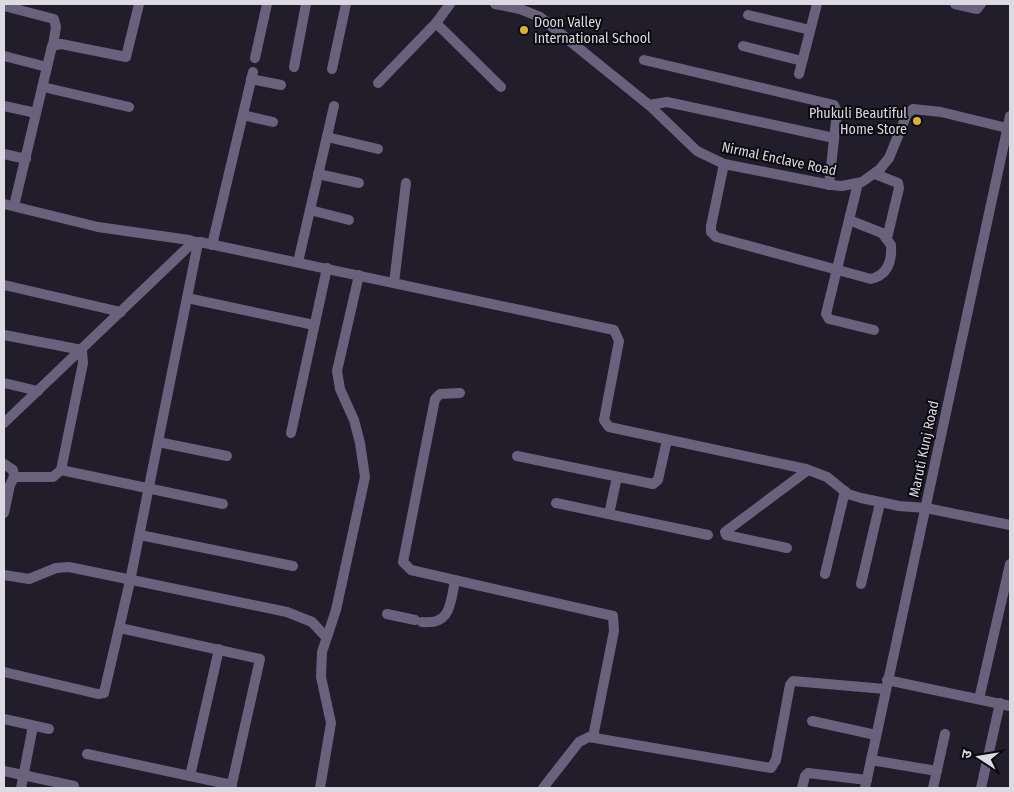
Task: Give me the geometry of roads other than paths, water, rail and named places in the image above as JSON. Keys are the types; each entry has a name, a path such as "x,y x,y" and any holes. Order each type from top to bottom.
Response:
{"street":[{"path":"53,45 61,44 126,56 139,4"},
{"path":"256,58 267,4"},
{"path":"294,67 306,4"},
{"path":"332,69 346,4"},
{"path":"378,83 436,23 450,4"},
{"name":"Nirmal Enclave Road","path":"495,4 520,9 540,17 649,105 697,150 724,164 842,186 858,183 875,174 889,158 907,114 912,109 941,112 1007,128"},
{"path":"799,74 817,4"},
{"path":"956,4 977,9 981,4"},
{"path":"4,6 54,19 56,27 26,159 9,205 98,226 189,240 298,262 614,330 620,341 605,423 614,430 808,470 827,477 845,491 880,503 926,508 1010,525"},
{"path":"748,15 810,30"},
{"path":"436,23 501,87"},
{"path":"743,46 802,61"},
{"path":"4,56 48,66"},
{"path":"644,60 831,104 836,107 829,184"},
{"path":"212,245 252,75 281,85"},
{"path":"42,87 129,107"},
{"path":"649,105 667,102 834,138"},
{"path":"4,106 36,113"},
{"path":"298,262 334,106"},
{"path":"242,115 273,122"},
{"name":"Maruti Kunj Road","path":"866,784 886,684 995,194 1010,116"},
{"path":"327,138 378,149"},
{"path":"4,154 26,159"},
{"path":"724,164 711,226 713,235 871,279 879,276 889,264 891,245 882,233 849,220"},
{"path":"318,174 359,183"},
{"path":"875,174 891,178 898,183 899,188 886,238"},
{"path":"394,283 406,183"},
{"path":"858,183 826,314 827,318 874,330"},
{"path":"310,210 349,220"},
{"path":"4,672 102,695 120,628 140,535 188,298 196,253 195,242"},
{"path":"4,423 195,242"},
{"path":"290,433 327,268"},
{"path":"320,788 331,723 320,669 326,637 336,610 365,477 360,443 354,420 340,389 337,371 359,275"},
{"path":"4,285 122,312"},
{"path":"188,298 314,325"},
{"path":"4,334 82,351"},
{"path":"14,477 53,477 61,470 82,378 82,351"},
{"path":"4,383 38,391"},
{"path":"460,393 440,394 435,400 403,562 411,570 613,616 614,631 592,737"},
{"path":"518,456 648,483 656,482 667,440"},
{"path":"158,442 227,456"},
{"path":"4,464 13,470 14,477 10,485 4,513"},
{"path":"61,470 223,504"},
{"path":"787,548 726,535 725,532 808,470"},
{"path":"609,514 618,476"},
{"path":"825,574 845,491"},
{"path":"556,503 708,535"},
{"path":"861,584 880,503"},
{"path":"140,535 293,566"},
{"path":"979,699 1010,564"},
{"path":"4,575 28,579 62,566 297,614 312,622 326,637"},
{"path":"387,614 435,623 445,616 449,609 455,581"},
{"path":"87,754 231,786 260,661 257,656 120,628"},
{"path":"190,776 219,649"},
{"path":"543,788 578,742 584,738 592,737 768,769 773,767 790,686 793,681 886,684 1010,706"},
{"path":"981,788 1000,703"},
{"path":"4,720 48,729"},
{"path":"812,721 876,735"},
{"path":"21,788 33,726"},
{"path":"933,788 945,734"},
{"path":"871,760 937,771"},
{"path":"4,771 74,786"},
{"path":"802,788 804,776 808,773 866,784"}],"place":[{"name":"Doon Valley International School","path":"524,30"},
{"name":"Phukuli Beautiful Home Store","path":"917,121"}]}
